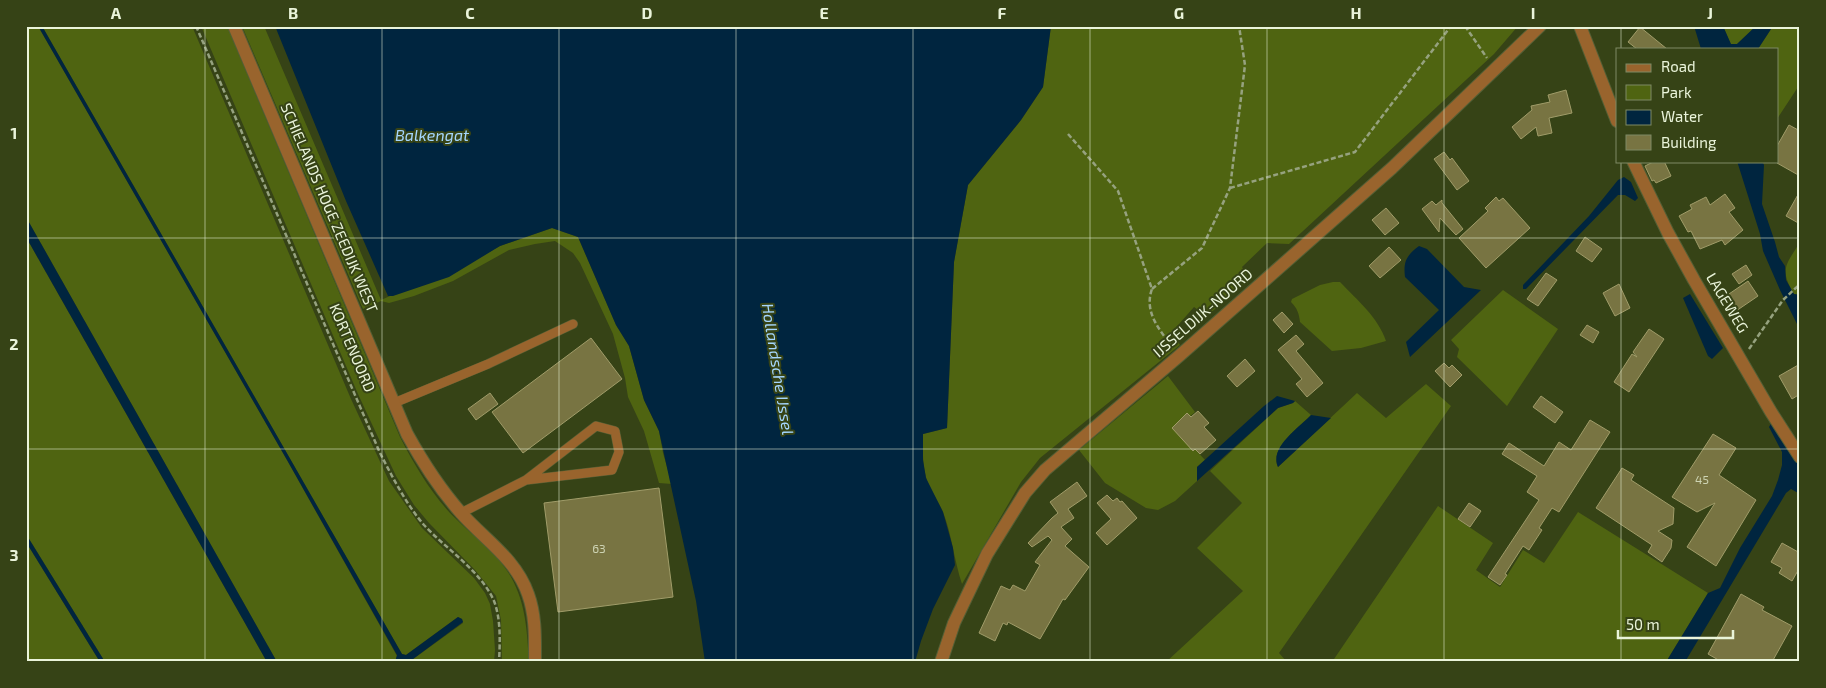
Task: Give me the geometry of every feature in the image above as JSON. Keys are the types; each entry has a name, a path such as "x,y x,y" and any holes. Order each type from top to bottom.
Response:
{"street":[{"name":"SCHIELANDS HOGE ZEEDIJK WEST","path":"234,26 394,403"},
{"name":"IJSSELDIJK-NOORD","path":"941,662 954,623 983,562 1025,493 1045,470 1179,356 1392,168 1540,26"},
{"path":"1580,26 1616,118"},
{"name":"LAGEWEG","path":"1634,162 1668,232 1796,452"},
{"name":"KORTENOORD","path":"394,403 407,434 435,482 461,513 516,569 528,594 535,622 535,662"}],"lane":[{"path":"394,403 488,364 573,324"},
{"path":"461,513 526,480 596,426 615,431 620,452 612,470 526,480"}],"path":[{"name":"KORTENOORD","path":"196,26 380,453 402,492 424,525 482,582 494,603 499,632 499,662"},
{"path":"1179,356 1157,326 1150,311 1149,298 1152,289 1202,248 1230,188 1244,64 1239,26"},
{"path":"1230,188 1355,152 1451,26"},
{"path":"1465,26 1496,70"},
{"path":"1068,134 1118,191 1152,289"},
{"path":"1742,360 1783,300 1800,284"}],"green space":[{"path":"26,26 38,26 287,460 397,656 395,662 277,662 26,217"},
{"path":"42,26 192,26 351,399 389,481 422,528 474,578 485,593 490,604 493,621 494,662 409,662 463,623 462,619 458,617 406,655 402,654"},
{"path":"201,26 227,26 400,437 416,467 435,495 450,513 498,559 516,587 525,618 529,662 502,662 501,620 496,596 475,570 414,505 396,476 358,394"},
{"path":"242,26 264,26 381,300 500,246 552,228 578,237 616,325 629,346 644,400 659,431 672,484 659,483 644,431 628,397 613,334 580,263 573,253 555,241 509,250 453,281 414,296 389,303 381,301 363,309"},
{"path":"1051,26 1518,26 1494,54 1289,244 1267,243 1242,267 1249,279 1207,316 1194,307 1172,332 1180,345 1040,458 1021,482 962,584 946,521 926,477 923,461 923,434 947,428 954,262 968,185 1021,120 1043,87"},
{"path":"1723,26 1756,26 1737,44 1731,45"},
{"path":"1773,26 1800,26 1800,84 1778,117 1778,48 1759,48"},
{"path":"26,237 267,662 105,662 26,534"},
{"path":"1800,242 1800,295 1794,294 1789,286 1786,267"},
{"path":"1340,282 1366,309 1378,324 1386,341 1361,348 1332,351 1300,322 1295,306 1291,302 1292,299 1320,285"},
{"path":"1503,290 1558,329 1507,406 1457,357 1459,349 1451,340"},
{"path":"1168,376 1195,412 1176,429 1205,460 1197,467 1197,481 1175,501 1158,510 1146,508 1105,483 1079,450"},
{"path":"1426,384 1451,406 1279,653 1287,662 1166,662 1243,591 1197,548 1242,503 1210,471 1278,408 1295,401 1311,415 1281,446 1276,460 1278,467 1357,393 1386,418"},
{"path":"1438,506 1493,543 1476,570 1500,587 1523,550 1544,563 1578,512 1708,593 1666,662 1332,662"},
{"path":"26,542 100,662 26,662"}],"water":[{"path":"38,26 42,26 402,654 406,655 458,617 462,619 463,622 409,662 395,662 397,655"},
{"path":"275,26 1051,26 1043,87 1021,120 968,185 954,262 947,428 923,434 923,460 926,478 943,512 953,548 955,565 933,609 915,662 705,662 696,601 659,431 644,400 629,346 616,325 578,237 552,228 500,246 449,277 388,296 346,201"},
{"path":"1694,26 1723,26 1731,44 1737,44 1756,26 1773,26 1759,48 1701,48"},
{"path":"1737,162 1762,162 1764,165 1762,204 1779,257 1785,266 1786,280 1794,294 1800,295 1800,330 1763,251 1760,234"},
{"path":"1624,177 1631,182 1638,198 1635,201 1625,195 1618,195 1526,289 1523,289 1523,285 1589,216 1618,180"},
{"path":"26,217 277,662 267,662 26,237"},
{"path":"1419,246 1427,249 1464,287 1481,290 1410,357 1406,342 1439,310 1405,277 1407,259 1411,252"},
{"path":"1690,294 1723,348 1712,359 1708,356 1683,298"},
{"path":"1277,396 1295,401 1278,408 1197,481 1197,467"},
{"path":"1311,415 1331,418 1278,467 1276,460 1281,445"},
{"path":"1773,420 1795,452 1800,444 1800,494 1791,489 1786,493 1685,662 1666,662 1708,593 1720,588 1740,548 1772,496 1782,465 1782,452 1769,427"},
{"path":"26,534 105,662 100,662 26,542"}],"building":[{"path":"1640,27 1666,48 1636,48 1628,42"},
{"path":"1566,90 1572,113 1549,118 1552,133 1538,136 1536,127 1521,139 1512,127 1532,110 1531,106 1550,102 1548,95"},
{"path":"1789,125 1800,131 1800,176 1777,163 1778,144"},
{"path":"1444,152 1450,160 1452,158 1469,181 1457,190 1434,159"},
{"path":"1653,162 1664,162 1671,176 1656,183 1654,180 1652,181 1645,166"},
{"path":"1800,191 1800,224 1786,216"},
{"path":"1725,194 1735,208 1729,212 1743,230 1725,245 1722,240 1700,249 1691,231 1688,232 1679,216 1692,209 1690,205 1706,197 1710,205"},
{"path":"1496,197 1499,201 1503,198 1530,228 1486,268 1459,238 1488,211 1485,208"},
{"path":"1442,200 1442,203 1463,229 1456,235 1440,218 1439,232 1422,209 1432,201 1436,205"},
{"path":"1386,208 1399,223 1385,235 1372,220"},
{"path":"1585,237 1602,249 1592,262 1576,251"},
{"path":"1389,247 1401,260 1380,278 1369,266"},
{"path":"1746,265 1752,275 1739,284 1732,274"},
{"path":"1546,273 1557,280 1538,306 1527,299"},
{"path":"1748,281 1758,296 1736,311 1726,296"},
{"path":"1619,284 1630,308 1615,316 1603,293"},
{"path":"1282,312 1293,324 1284,333 1273,320"},
{"path":"1587,325 1599,332 1593,343 1580,335"},
{"path":"1649,329 1664,339 1629,392 1614,382 1632,354 1637,357 1633,352"},
{"path":"1296,335 1304,344 1296,351 1323,383 1307,397 1296,384 1302,379 1278,350"},
{"path":"591,338 622,379 523,453 492,412"},
{"path":"1245,359 1255,371 1237,387 1227,376"},
{"path":"1444,363 1449,368 1452,365 1462,375 1450,387 1435,371"},
{"path":"1800,364 1800,394 1792,399 1779,376"},
{"path":"490,393 498,404 476,420 468,409"},
{"path":"1541,396 1563,412 1555,423 1533,407"},
{"path":"1198,411 1209,423 1204,427 1216,440 1200,454 1195,449 1193,451 1172,428 1187,413 1191,417"},
{"path":"1590,420 1610,432 1559,512 1552,508 1539,528 1542,530 1529,550 1523,546 1500,585 1488,577 1539,500 1527,492 1537,476 1502,454 1509,443 1544,466 1559,442 1571,450"},
{"path":"1713,434 1736,448 1719,475 1756,500 1716,566 1687,547 1715,503 1697,512 1672,497"},
{"path":"1622,468 1634,475 1631,480 1674,508 1673,524 1658,531 1672,540 1671,548 1662,562 1648,552 1652,545 1596,508"},
{"path":"1077,482 1087,496 1068,509 1074,518 1061,527 1072,539 1065,546 1089,567 1065,600 1063,599 1040,639 1008,622 1007,625 1003,623 995,641 979,633 1001,586 1010,590 1013,585 1025,591 1040,565 1035,562 1052,540 1048,536 1032,547 1028,543 1058,513 1050,502"},
{"path":"659,488 673,597 558,612 544,503"},
{"path":"1107,495 1113,501 1117,498 1120,502 1122,501 1137,518 1107,545 1096,533 1111,519 1097,503"},
{"path":"1469,503 1481,511 1470,527 1458,519"},
{"path":"1782,543 1800,553 1800,567 1792,581 1779,573 1782,568 1771,562"},
{"path":"1741,594 1764,607 1762,610 1792,626 1772,662 1722,662 1708,654"}],"water label":[{"name":"Balkengat","path":"432,135"},
{"name":"Hollandsche IJssel","path":"778,369"}]}
